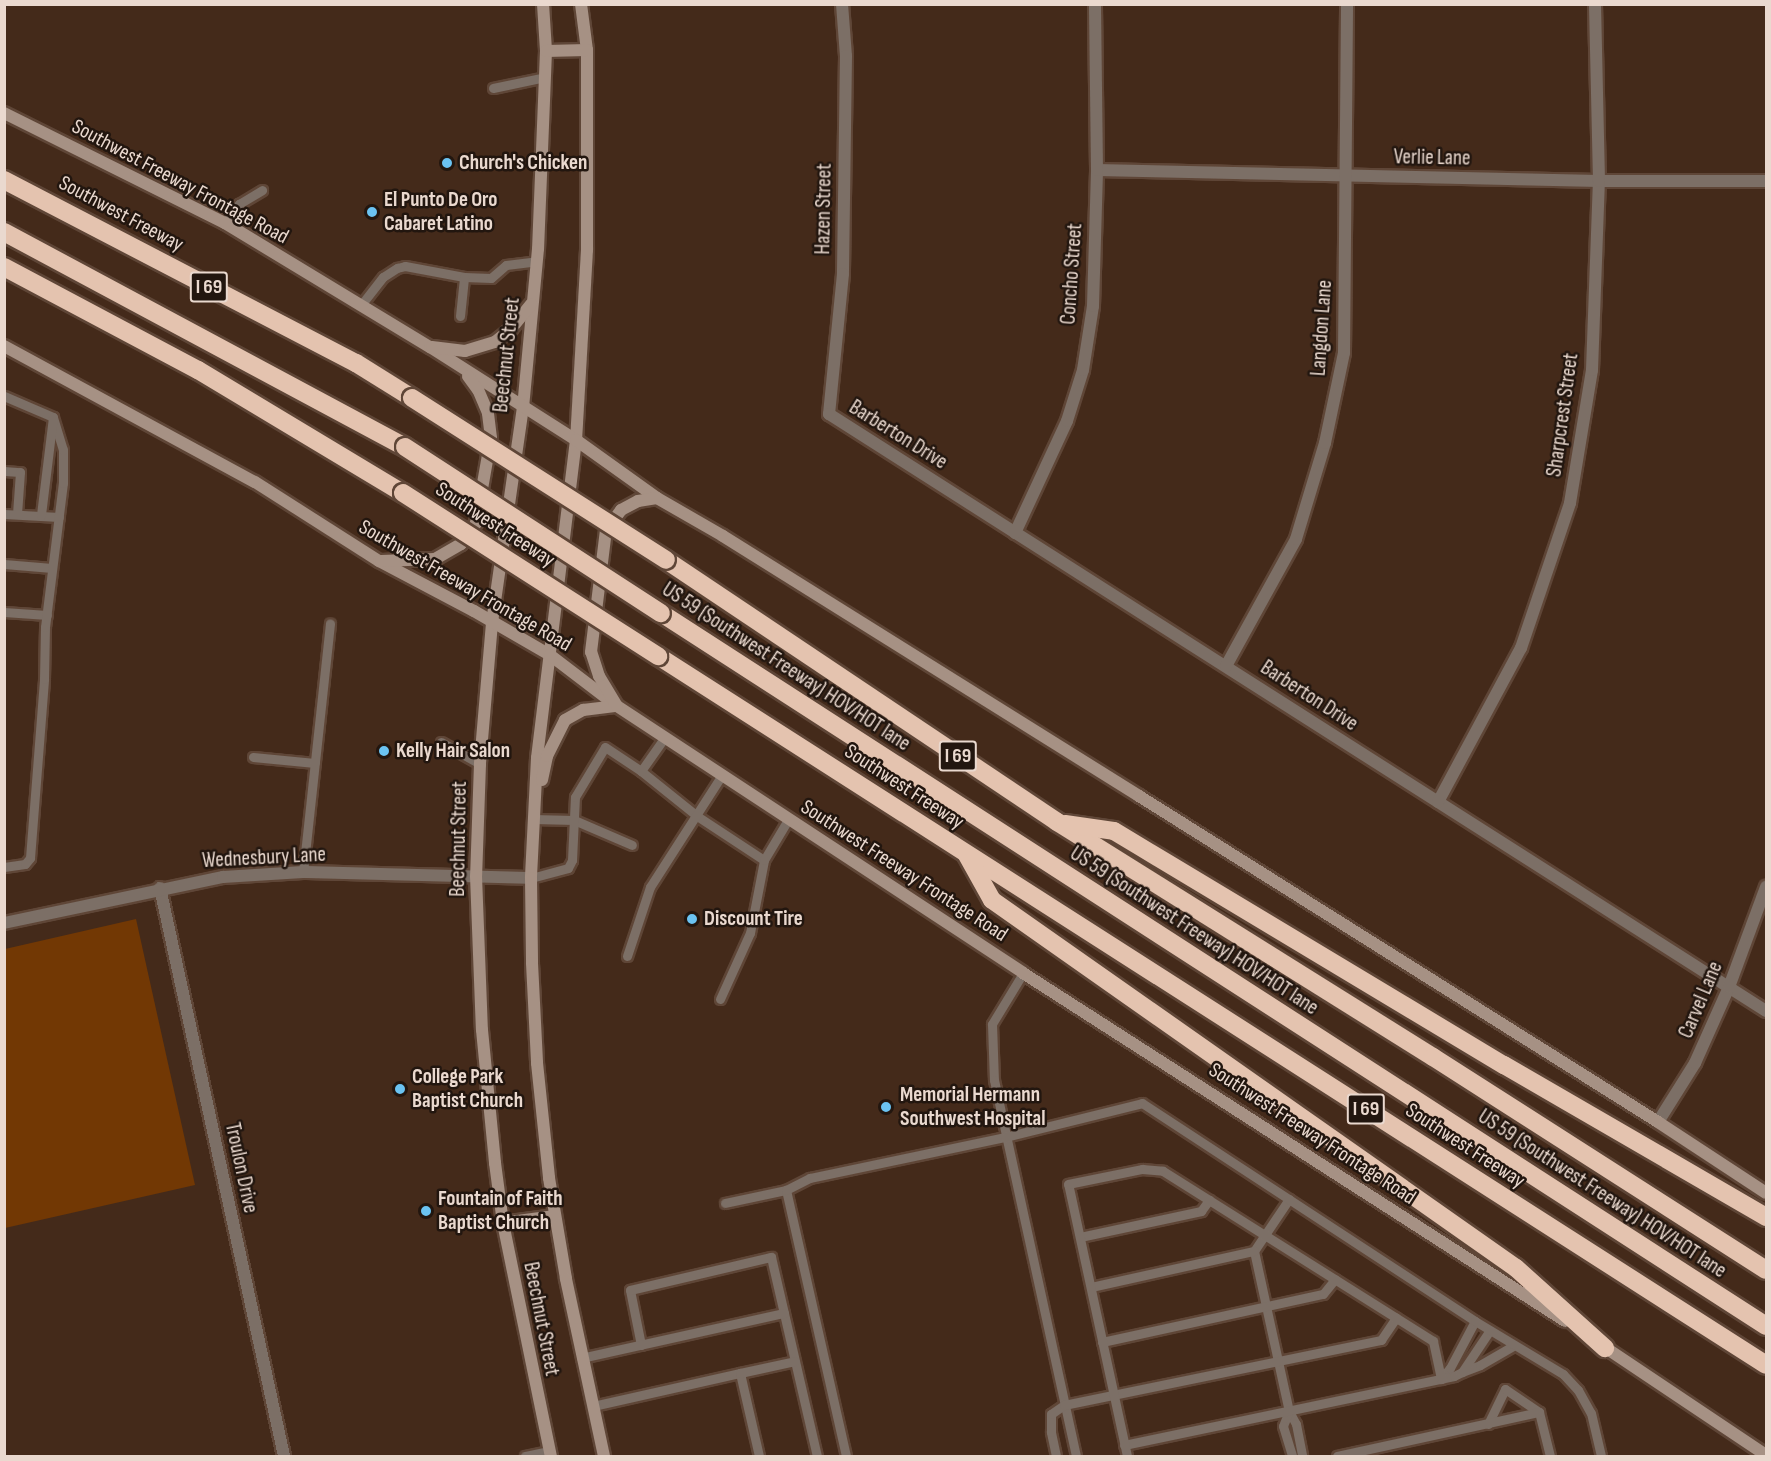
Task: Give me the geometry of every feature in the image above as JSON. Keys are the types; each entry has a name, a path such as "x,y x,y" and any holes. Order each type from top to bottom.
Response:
{"highway":[{"name":"Southwest Freeway","path":"4,180 356,363 666,560 1057,822 1433,1057 1767,1270"},
{"name":"US 59 (Southwest Freeway) HOV/HOT lane","path":"4,232 405,447 1767,1326"},
{"name":"Southwest Freeway","path":"4,267 198,370 403,493 1767,1365"},
{"path":"1057,822 1114,831 1504,1065 1767,1217"},
{"path":"966,853 992,900 1516,1268 1605,1348"}],"main road":[{"name":"Beechnut Street","path":"543,4 546,51 537,261 523,407 492,623 480,764 476,876 482,1030 503,1223 550,1454"},
{"name":"Beechnut Street","path":"581,4 587,50 587,250 576,440 537,758 531,878 537,1063 555,1216 582,1358 604,1456"},
{"path":"546,51 587,50"},
{"name":"Southwest Freeway Frontage Road","path":"4,113 225,223 430,347 576,440 657,498 741,547 1658,1122 1767,1193"},
{"path":"430,347 465,351 495,342 511,329 532,303"},
{"name":"Southwest Freeway Frontage Road","path":"4,346 255,482 379,561 550,655 617,706 1023,973 1461,1252 1767,1455"},
{"path":"379,561 435,559 461,544 476,523 491,438 488,413 478,390 464,370"},
{"path":"533,819 547,756 565,720 584,710 617,706 599,676 591,652 606,530 621,510 638,501 657,498"},
{"path":"503,1223 555,1216"}],"street":[{"name":"Hazen Street","path":"829,414 843,274 846,56 842,4"},
{"name":"Concho Street","path":"1015,532 1067,421 1083,370 1093,306 1097,170 1095,4"},
{"name":"Langdon Lane","path":"1226,666 1296,539 1325,443 1344,353 1347,4"},
{"name":"Sharpcrest Street","path":"1438,802 1521,648 1570,502 1592,370 1599,181 1595,4"},
{"name":"Verlie Lane","path":"1097,170 1599,181 1767,181"},
{"name":"Barberton Drive","path":"829,414 1767,1011"},
{"name":"Wednesbury Lane","path":"4,923 160,888 223,877 303,872 531,878"},
{"name":"Carvel Lane","path":"1658,1122 1695,1063 1729,987 1767,887"},
{"name":"Troulon Drive","path":"160,888 284,1456"}],"lane":[{"path":"493,88 545,76"},
{"path":"225,223 239,204 262,190"},
{"path":"361,305 383,278 405,266 464,277 490,278 506,265 537,261"},
{"path":"460,316 464,277"},
{"path":"4,396 53,417 63,450 59,517 46,615 30,858 25,864 4,867"},
{"path":"41,515 53,417"},
{"path":"4,471 20,472 17,514"},
{"path":"4,514 59,517"},
{"path":"4,564 52,568"},
{"path":"4,612 46,615"},
{"path":"303,872 330,623"},
{"path":"641,771 665,737"},
{"path":"441,742 480,764"},
{"path":"531,878 568,868 572,860 575,797 605,747 641,771 697,816 764,860"},
{"path":"253,757 315,763"},
{"path":"627,956 650,887 722,775"},
{"path":"720,999 750,933 764,860 789,818"},
{"path":"533,819 574,820 632,845"},
{"path":"1023,973 992,1024 994,1080 1076,1456"},
{"path":"725,1203 786,1190 810,1178 1005,1137 1142,1103 1475,1321 1563,1374 1578,1390 1591,1413 1600,1456"},
{"path":"1127,1456 1068,1184 1152,1168 1163,1171 1433,1341 1441,1379"},
{"path":"786,1190 846,1456"},
{"path":"1090,1287 1254,1251 1289,1199"},
{"path":"1080,1237 1201,1211 1209,1200"},
{"path":"1254,1251 1289,1411 1296,1424 1302,1456"},
{"path":"641,1345 630,1290 771,1257 817,1456"},
{"path":"1102,1342 1323,1294 1335,1280"},
{"path":"582,1358 784,1313"},
{"path":"1056,1456 1051,1432 1052,1414 1064,1405 1382,1340 1396,1318"},
{"path":"1441,1379 1450,1368 1475,1321"},
{"path":"1462,1372 1490,1330"},
{"path":"1124,1445 1441,1379 1480,1365 1514,1345"},
{"path":"593,1406 795,1361"},
{"path":"740,1373 759,1456"},
{"path":"1488,1424 1505,1389 1539,1412 1550,1456"},
{"path":"1289,1411 1283,1426 1292,1456"},
{"path":"1337,1456 1539,1412"},
{"path":"525,1456 550,1454"}],"shaded area":[{"path":"136,919 195,1185 5,1228 5,949"}],"place":[{"name":"Church's Chicken","path":"447,163"},
{"name":"El Punto De Oro Cabaret Latino","path":"372,212"},
{"name":"Kelly Hair Salon","path":"384,751"},
{"name":"Discount Tire","path":"692,919"},
{"name":"College Park Baptist Church","path":"400,1089"},
{"name":"Memorial Hermann Southwest Hospital","path":"886,1107"},
{"name":"Fountain of Faith Baptist Church","path":"426,1211"}]}
